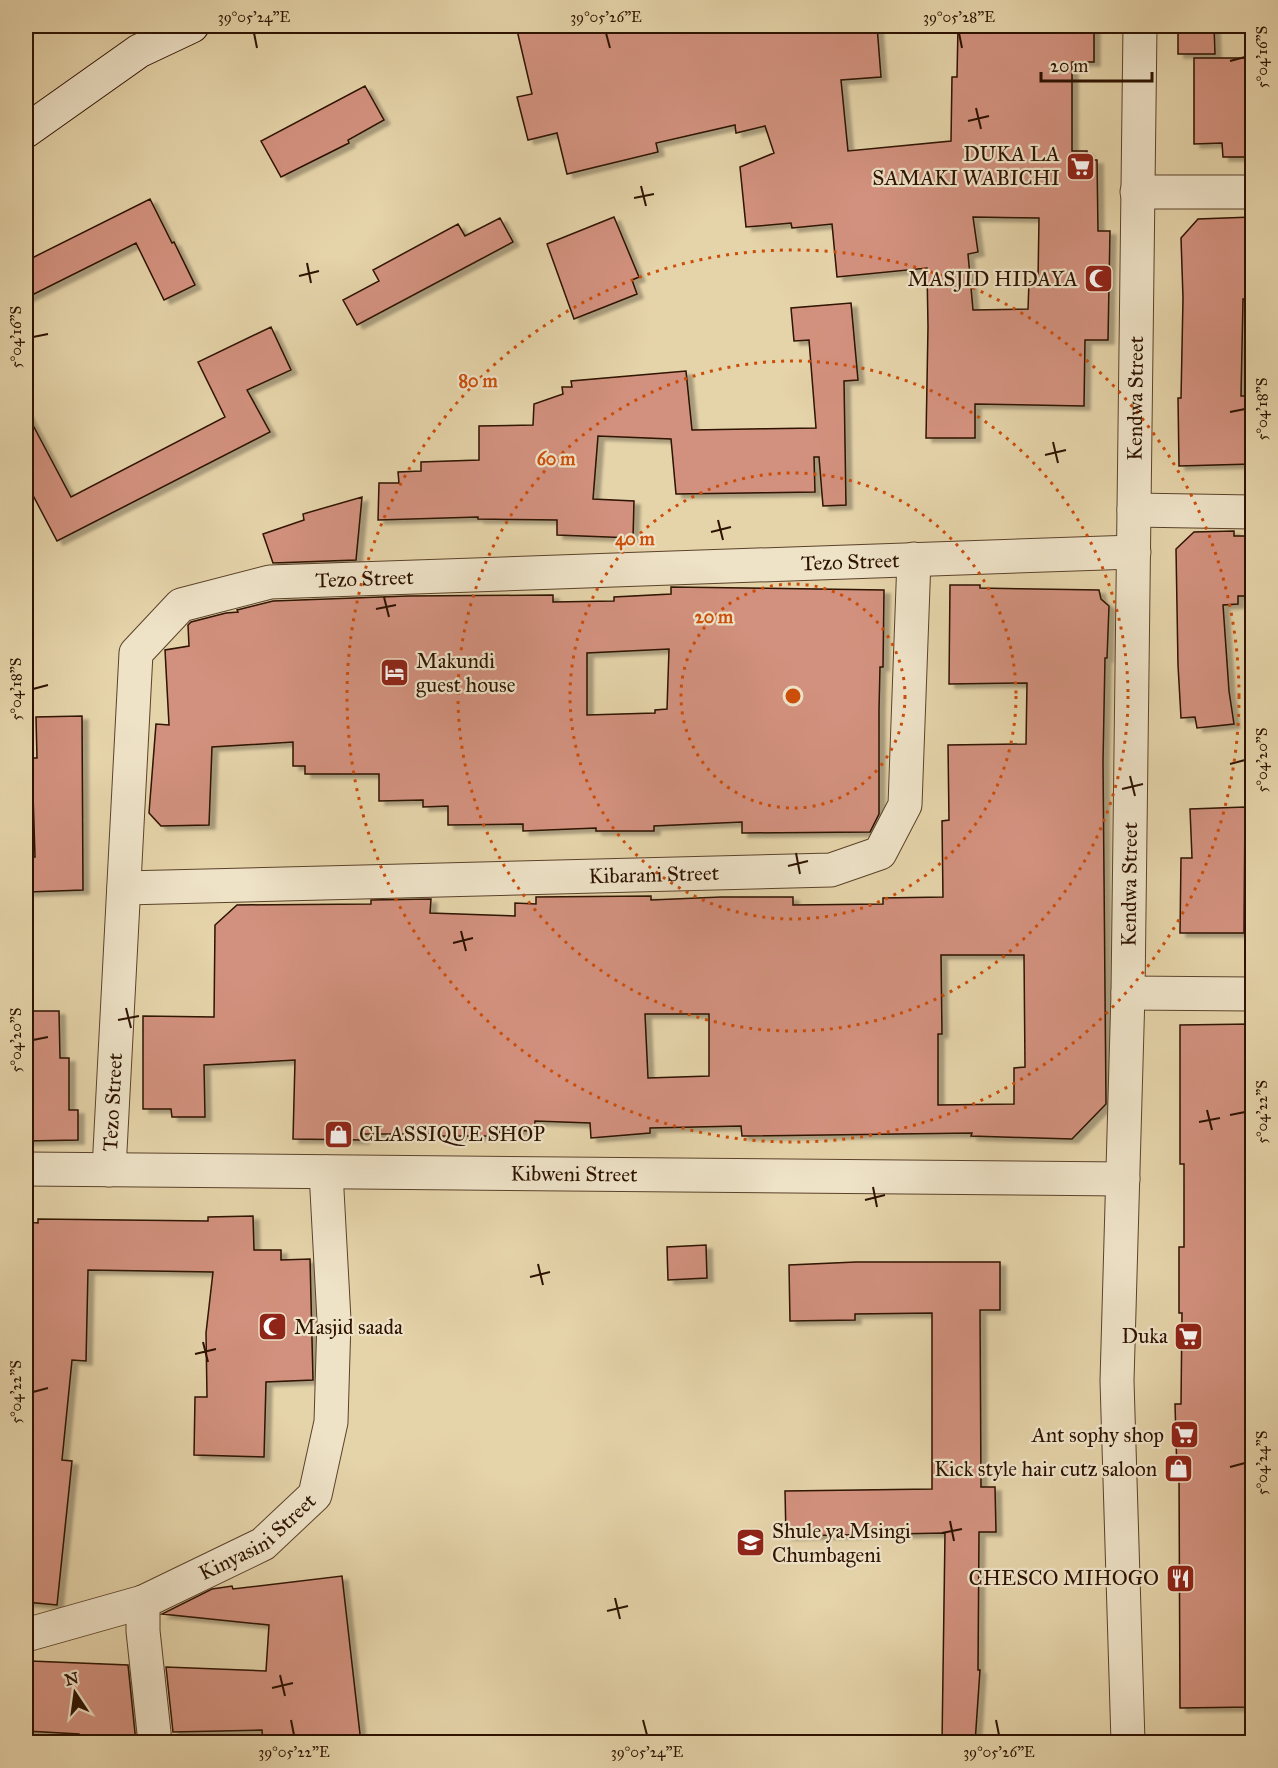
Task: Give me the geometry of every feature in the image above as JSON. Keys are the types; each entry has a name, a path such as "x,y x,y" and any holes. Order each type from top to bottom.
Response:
{"street":[{"path":"26,131 139,51 192,26"},
{"name":"Kendwa Street","path":"1128,1743 1118,1381 1128,993 1140,26"},
{"path":"1137,192 1252,192"},
{"path":"1134,510 1252,512"},
{"name":"Tezo Street","path":"109,1170 136,653 181,605 270,582 1134,552"},
{"name":"Kibarani Street","path":"124,888 831,870 880,853 904,805 914,559"},
{"path":"1128,993 1252,994"},
{"name":"Kibweni Street","path":"26,1169 1123,1179"},
{"name":"Kinyasini Street","path":"26,1635 143,1602 263,1544 315,1495 331,1422 334,1320 326,1172"},
{"path":"143,1602 143,1631 155,1743"}],"building":[{"path":"516,26 877,26 881,77 841,80 848,151 951,141 952,77 957,77 958,26 1094,26 1094,62 1072,62 1072,151 1087,151 1087,160 1097,160 1098,231 1110,231 1108,340 1085,340 1084,406 975,404 975,438 926,438 927,268 837,277 832,224 792,228 791,223 746,227 740,167 774,153 765,126 736,133 735,125 656,143 658,152 567,174 557,133 528,140 517,97 532,94","holes":["973,217 1039,218 1038,281 1029,282 1028,309 973,310 968,254 978,252"]},
{"path":"1178,26 1214,26 1215,54 1178,54"},
{"path":"1194,58 1252,58 1252,157 1223,157 1222,143 1194,144"},
{"path":"365,86 384,120 348,140 349,143 281,177 261,141"},
{"path":"150,199 195,285 164,300 136,243 26,298 26,261"},
{"path":"614,217 639,277 632,280 637,294 574,319 547,244"},
{"path":"1252,217 1252,299 1243,299 1241,396 1252,396 1252,464 1179,466 1178,398 1181,398 1183,298 1181,238 1198,219"},
{"path":"500,218 513,242 357,325 343,300 379,281 373,270 458,224 465,236"},
{"path":"851,303 858,380 844,381 846,505 823,506 819,457 814,457 815,492 676,494 671,439 598,436 593,499 634,501 633,538 557,535 557,520 478,519 478,517 378,520 379,483 399,483 398,472 421,471 421,462 479,460 479,426 533,425 534,404 563,394 562,387 572,387 571,381 686,371 692,430 816,428 809,340 794,341 791,308"},
{"path":"271,327 291,370 247,390 270,432 57,541 26,482 26,412 71,497 225,417 198,362"},
{"path":"362,497 356,560 273,563 263,534 304,520 303,514"},
{"path":"1234,531 1234,536 1252,536 1252,596 1238,596 1238,604 1223,605 1229,691 1234,724 1197,728 1195,717 1181,718 1176,549 1194,532"},
{"path":"950,585 980,585 980,588 1099,590 1101,599 1109,606 1107,658 1105,658 1103,762 1106,1104 1072,1139 971,1136 972,1133 742,1136 741,1126 650,1128 650,1133 591,1138 590,1123 535,1121 534,1131 500,1130 499,1136 363,1134 363,1140 293,1139 295,1060 204,1065 205,1117 172,1117 171,1109 143,1109 143,1016 214,1017 215,925 237,905 371,904 371,900 431,899 430,913 515,916 515,903 536,904 536,897 651,896 651,900 793,897 793,905 883,904 883,898 943,897 942,821 949,820 948,745 1026,744 1027,683 949,684","holes":["941,955 1024,955 1025,1067 1014,1068 1014,1104 938,1105 938,1034 942,1034","645,1014 709,1014 709,1076 648,1078"]},
{"path":"671,587 884,590 883,667 880,667 879,709 879,814 870,832 742,833 742,822 654,826 654,831 596,831 596,828 523,831 523,824 448,825 448,806 423,807 423,800 379,801 379,774 305,774 305,766 293,766 293,742 212,747 209,825 161,826 149,813 156,724 169,725 165,650 189,646 188,625 191,622 238,612 237,610 273,601 408,596 553,595 553,602 614,601 614,597 671,594","holes":["669,649 667,709 655,710 655,713 587,715 587,653"]},
{"path":"82,716 83,890 28,892 27,857 35,857 33,794 27,794 27,758 37,758 36,717"},
{"path":"1245,807 1244,933 1180,933 1181,858 1192,858 1190,809"},
{"path":"26,1011 59,1011 60,1058 69,1058 69,1110 78,1110 78,1140 26,1141"},
{"path":"1252,1024 1252,1707 1180,1708 1179,1473 1177,1473 1175,1404 1181,1404 1182,1313 1179,1313 1179,1247 1184,1247 1184,1164 1180,1164 1180,1025"},
{"path":"253,1216 254,1250 281,1250 281,1260 310,1259 313,1380 266,1382 264,1457 194,1455 195,1397 207,1397 206,1333 213,1272 88,1270 86,1361 72,1360 62,1460 72,1461 57,1605 26,1602 26,1222 38,1223 38,1219 208,1221 208,1217"},
{"path":"706,1245 707,1278 668,1280 667,1247"},
{"path":"856,1262 1000,1262 1000,1310 980,1310 981,1487 995,1487 996,1532 979,1532 978,1670 980,1670 975,1743 942,1743 945,1533 786,1536 785,1491 932,1489 932,1313 855,1314 855,1320 790,1321 789,1265"},
{"path":"342,1576 361,1743 263,1743 262,1730 173,1732 166,1667 266,1671 269,1625 162,1614 212,1589 232,1586 233,1589"},
{"path":"30,1661 128,1665 136,1743 79,1743 79,1734 26,1731 26,1672 30,1674"}],"place":[{"name":"DUKA LA SAMAKI WABICHI","path":"1081,166"},
{"name":"MASJID HIDAYA","path":"1099,279"},
{"name":"Makundi guest house","path":"395,673"},
{"name":"CLASSIQUE SHOP","path":"338,1134"},
{"name":"Masjid saada","path":"273,1327"},
{"name":"Duka","path":"1189,1336"},
{"name":"Ant sophy shop","path":"1185,1435"},
{"name":"Kick style hair cutz saloon","path":"1178,1469"},
{"name":"Shule ya Msingi Chumbageni","path":"751,1543"},
{"name":"CHESCO MIHOGO","path":"1180,1578"}]}
